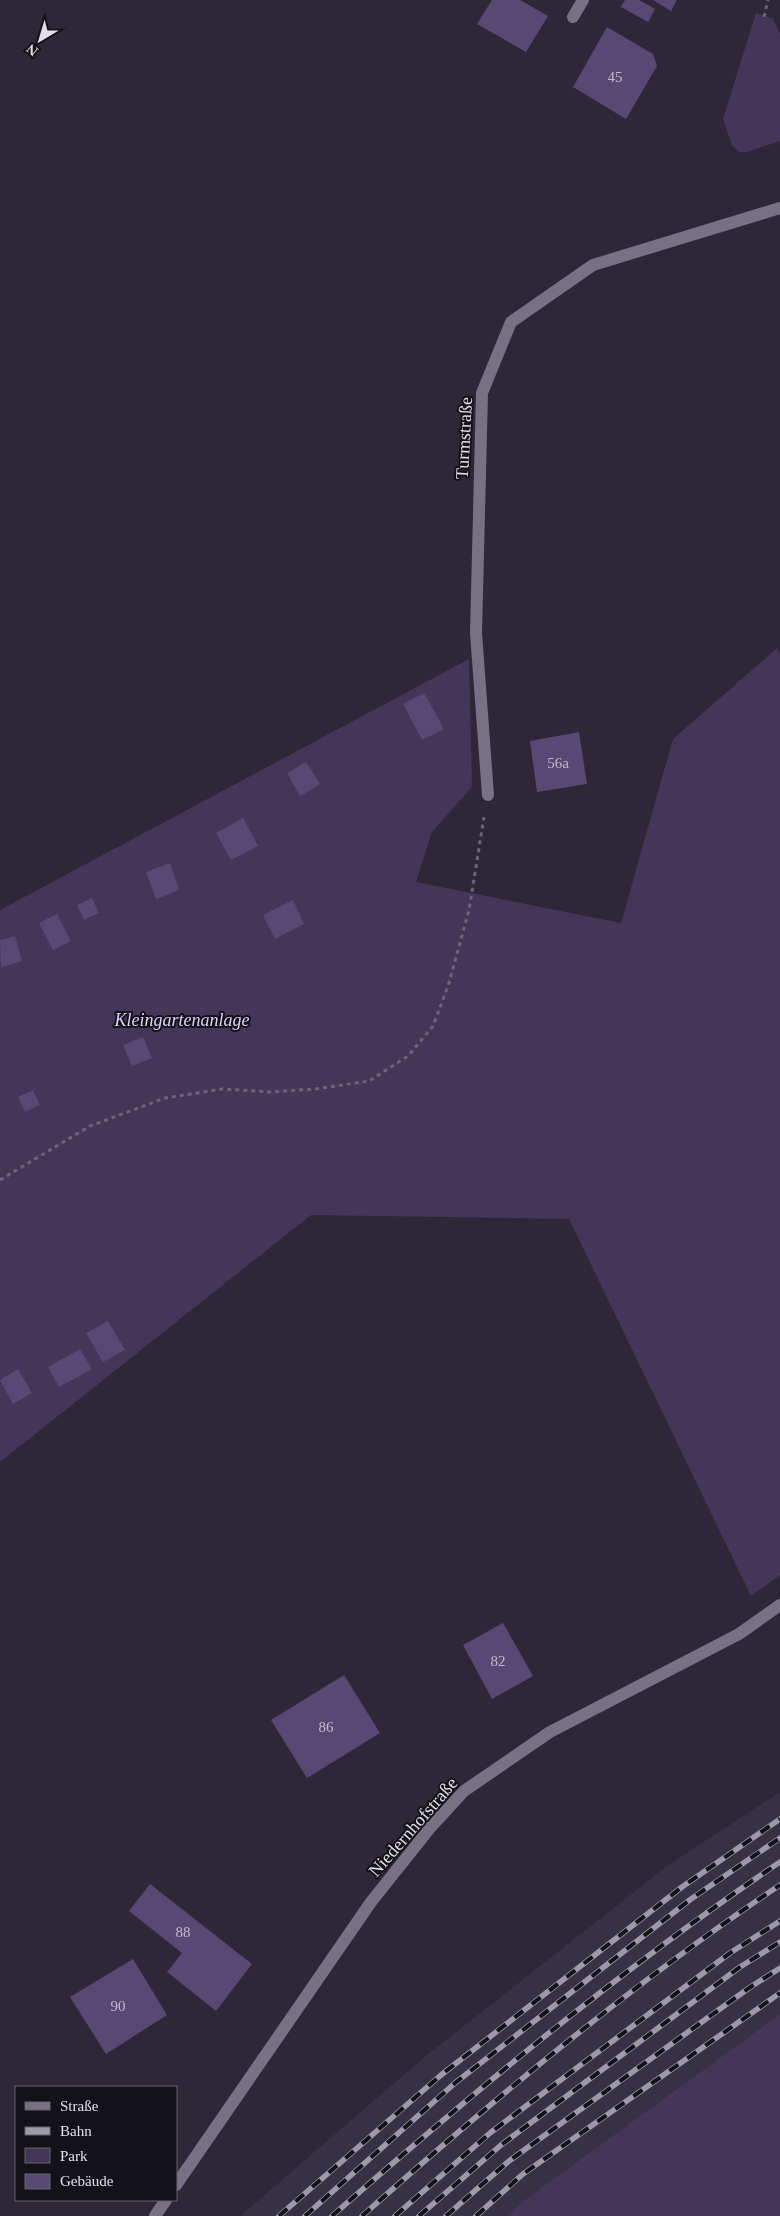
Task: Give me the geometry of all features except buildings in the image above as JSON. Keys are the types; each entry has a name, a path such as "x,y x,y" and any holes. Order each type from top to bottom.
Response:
{"street":[{"path":"573,17 583,0"},
{"name":"Turmstraße","path":"488,795 476,633 482,393 512,322 593,265 780,208"},
{"name":"Niedernhofstraße","path":"178,2182 371,1902 430,1828 464,1791 550,1732 739,1634 780,1605"},
{"path":"155,2216 165,2201"}],"path":[{"path":"764,16 768,0"},
{"path":"0,1180 90,1126 165,1098 222,1090 270,1092 316,1089 370,1081 408,1056 432,1026 449,983 469,910 488,795"}],"shaded area":[{"path":"780,1792 780,2014 527,2198 507,2216 240,2216 427,2055 667,1866"}],"green space":[{"path":"756,13 773,19 780,34 780,141 747,152 739,152 732,145 723,119"},
{"name":"Kleingartenanlage","path":"777,648 780,654 780,1575 751,1596 569,1219 311,1215 0,1462 0,910 469,659 472,787 432,832 416,882 621,923 673,739"},
{"path":"780,2014 780,2216 507,2216 527,2198"}],"railway":[{"path":"279,2216 441,2075 682,1887 780,1819"},
{"path":"305,2216 455,2083 691,1899 780,1838"},
{"path":"332,2216 550,2032 663,1944 780,1862"},
{"path":"362,2216 565,2043 671,1962 780,1885"},
{"path":"395,2216 490,2133 730,1953 780,1921"},
{"path":"419,2216 501,2145 740,1967 780,1942"},
{"path":"446,2216 509,2161 749,1988 780,1968"},
{"path":"476,2216 523,2174 780,1993"}]}
